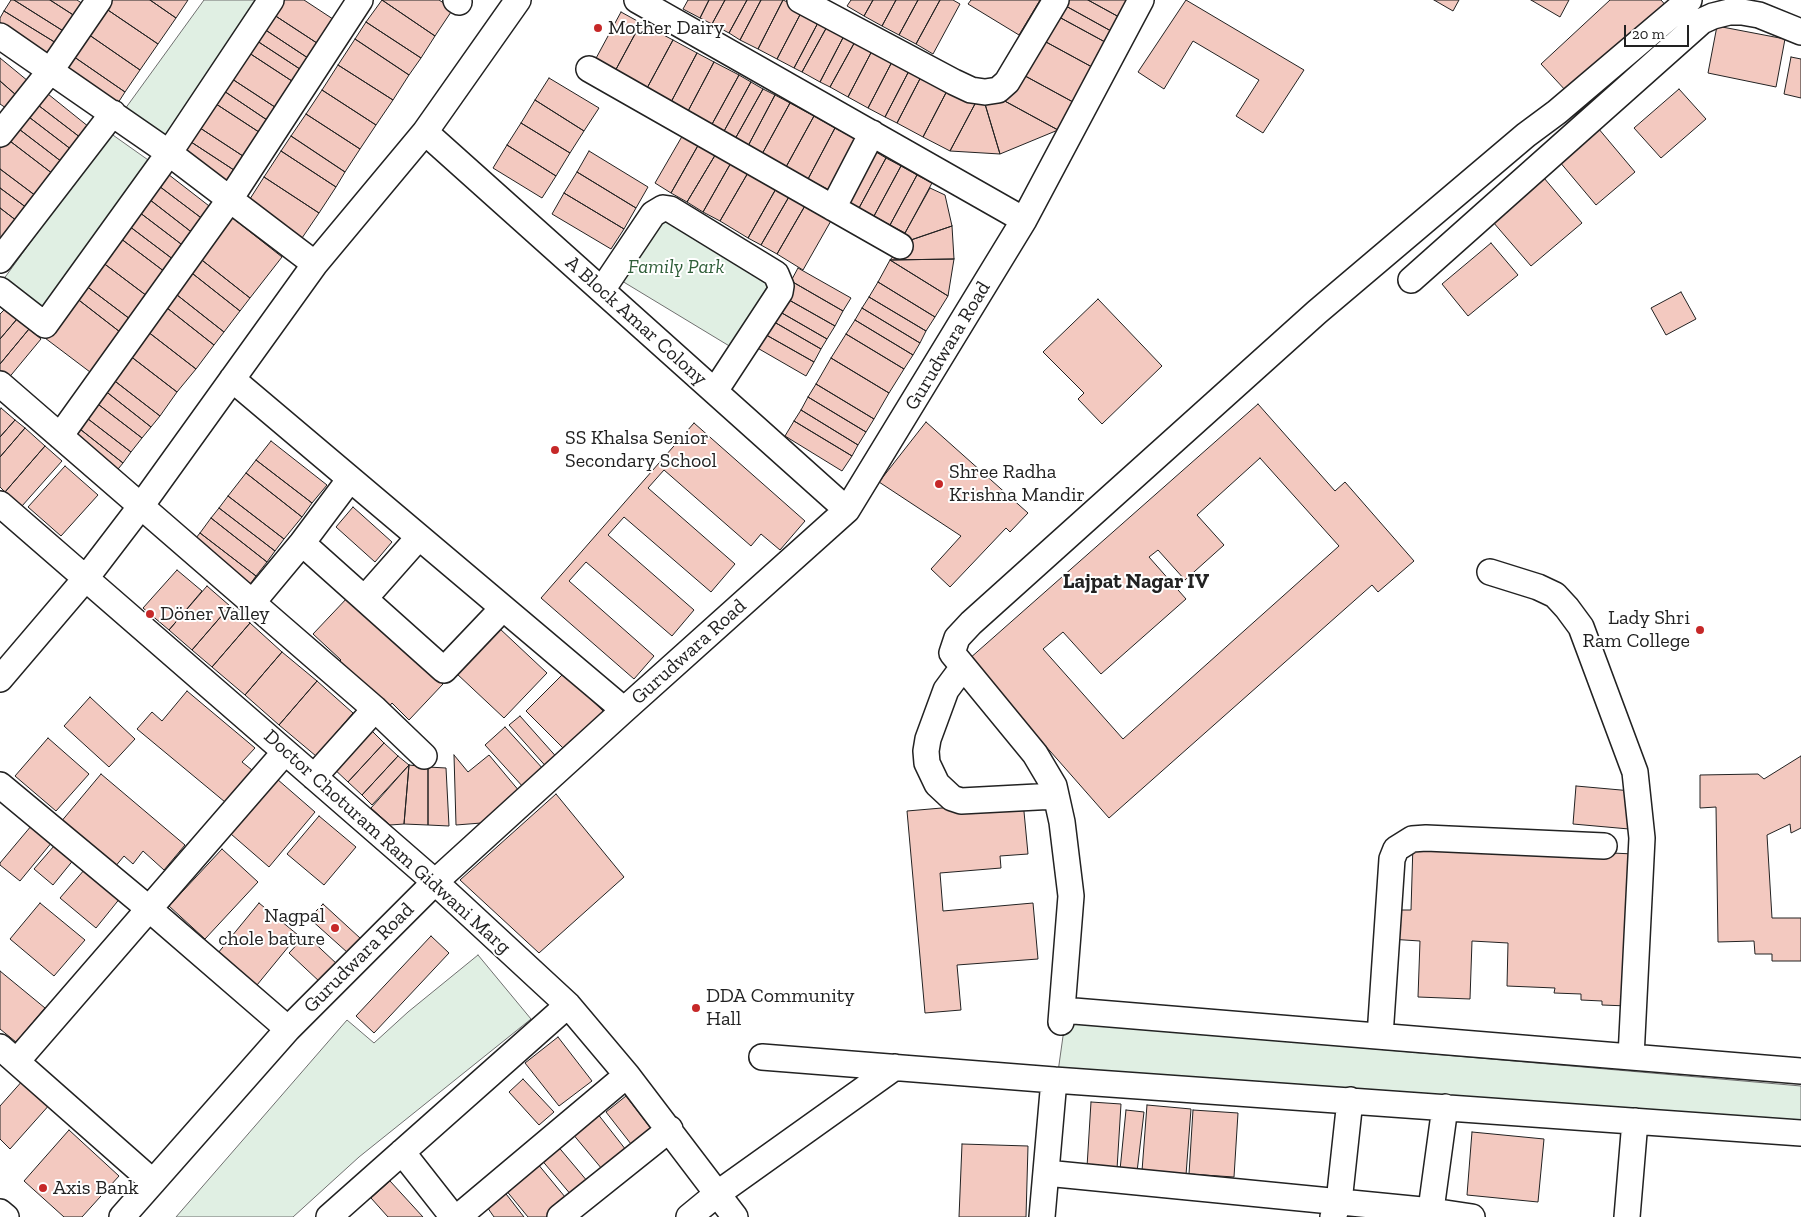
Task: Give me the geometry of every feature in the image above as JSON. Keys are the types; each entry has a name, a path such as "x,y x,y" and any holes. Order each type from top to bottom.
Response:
{"street":[{"path":"0,134 51,70 99,0"},
{"path":"0,290 45,325 169,153 272,0"},
{"path":"60,436 230,200 360,0"},
{"path":"0,679 86,578 141,506 314,264 425,132 518,0"},
{"path":"637,0 674,9 872,133 1024,220"},
{"path":"800,0 954,82 971,90 985,92 998,90 1007,82 1056,0"},
{"name":"Gurudwara Road","path":"122,1217 288,1029 436,882 624,710 848,510 1024,220 1142,0"},
{"path":"1689,0 1317,312 970,623 957,638 952,653 1035,754 1054,786 1062,822 1071,896 1062,1016 1380,1036 1801,1071"},
{"path":"1411,280 1702,21 1721,14 1742,12 1760,15 1801,32"},
{"path":"0,36 169,153 314,264"},
{"path":"589,69 900,246"},
{"path":"0,260 113,113"},
{"name":"A Block Amar Colony","path":"425,132 848,510"},
{"path":"833,208 872,133"},
{"path":"602,290 653,214 663,208 670,208 776,274 781,286 780,292 715,391"},
{"path":"232,379 624,710"},
{"path":"0,384 375,709 424,756"},
{"path":"252,603 302,543 350,479"},
{"name":"Doctor Choturam Ram Gidwani Marg","path":"0,504 436,882 568,1005 627,1075 735,1217"},
{"path":"365,598 419,537"},
{"path":"302,543 444,670 503,608"},
{"path":"1490,572 1538,587 1555,595 1581,627 1635,772 1642,838 1631,1057"},
{"path":"963,667 946,690 928,740 926,751 927,763 937,784 952,798 961,801 1056,796"},
{"path":"314,777 375,709"},
{"path":"153,1182 8,1054 148,908 286,752"},
{"path":"0,785 148,908 288,1029"},
{"path":"1380,1036 1392,859 1396,849 1412,839 1426,838 1604,846"},
{"path":"329,1217 568,1005"},
{"path":"762,1057 1054,1080 1801,1133"},
{"path":"688,1217 717,1194 895,1067"},
{"path":"458,1217 627,1075"},
{"path":"1042,1217 1054,1080"},
{"path":"1336,1210 1350,1100"},
{"path":"1431,1214 1445,1107"},
{"path":"1627,1217 1635,1121"},
{"path":"560,1217 670,1130"},
{"path":"402,1152 453,1217"},
{"path":"1046,1173 1336,1210 1472,1217"},
{"path":"0,1212 6,1217"}],"green space":[{"path":"204,0 267,0 166,139 125,109"},
{"path":"110,133 151,162 44,310 3,280"},
{"name":"Family Park","path":"658,210 772,279 731,347 617,278"},
{"path":"478,955 531,1019 359,1157 293,1217 176,1217 347,1020 374,1043 408,1012"},
{"path":"1065,1022 1801,1086 1801,1129 1057,1079"}],"building":[{"path":"11,0 14,0 68,34 61,46 4,11"},
{"path":"14,0 50,0 78,18 68,34"},
{"path":"50,0 77,0 86,6 78,18"},
{"path":"102,0 150,0 176,18 158,44 99,4"},
{"path":"150,0 188,0 176,18"},
{"path":"275,0 304,0 339,23 323,47 268,11"},
{"path":"382,0 439,0 453,9 435,36"},
{"path":"382,0 435,36 421,58 366,22"},
{"path":"688,0 709,0 700,18 683,9"},
{"path":"709,0 725,0 712,24 700,18"},
{"path":"725,0 747,0 729,33 712,24"},
{"path":"747,0 761,0 740,40 729,33"},
{"path":"761,0 783,0 758,49 740,40"},
{"path":"783,0 803,9 777,59 758,49"},
{"path":"851,0 873,0 864,16 847,6"},
{"path":"873,0 896,0 882,26 864,16"},
{"path":"896,0 918,0 899,35 882,26"},
{"path":"918,0 940,0 916,44 899,35"},
{"path":"940,0 953,0 960,4 933,54 916,44"},
{"path":"971,0 1040,0 1019,35 968,4"},
{"path":"1055,0 1111,31 1105,42 1048,11"},
{"path":"1055,0 1088,0 1119,17 1111,31"},
{"path":"1088,0 1128,0 1119,17"},
{"path":"1186,0 1304,70 1263,133 1236,116 1259,80 1193,41 1164,89 1138,72"},
{"path":"1434,0 1459,0 1453,11"},
{"path":"1531,0 1569,0 1560,17"},
{"path":"1610,0 1661,0 1668,8 1567,92 1541,64"},
{"path":"99,4 158,44 140,70 82,30"},
{"path":"803,9 820,19 794,68 777,59"},
{"path":"4,11 61,46 54,57 0,23 0,18"},
{"path":"268,11 323,47 314,62 258,25"},
{"path":"1048,11 1105,42 1092,67 1035,36"},
{"path":"621,12 641,23 614,73 594,62"},
{"path":"820,19 829,23 802,72 794,68"},
{"path":"366,22 421,58 409,75 355,39"},
{"path":"641,23 673,40 646,90 614,73"},
{"path":"829,23 846,32 820,82 802,72"},
{"path":"258,25 314,62 306,73 251,37"},
{"path":"1717,26 1785,39 1776,87 1708,73"},
{"path":"82,30 140,70 125,92 67,52"},
{"path":"846,32 857,38 830,87 820,82"},
{"path":"1035,36 1092,67 1073,102 1016,71"},
{"path":"251,37 306,73 298,85 243,49"},
{"path":"857,38 874,47 848,97 830,87"},
{"path":"355,39 409,75 393,100 338,65"},
{"path":"673,40 697,53 670,104 646,90"},
{"path":"874,47 894,58 868,108 848,97"},
{"path":"243,49 298,85 281,111 226,75"},
{"path":"67,52 125,92 116,106 57,66"},
{"path":"697,53 714,62 687,113 670,104"},
{"path":"1791,57 1801,59 1801,98 1784,94"},
{"path":"0,58 28,81 16,95 0,81"},
{"path":"894,58 911,67 885,117 868,108"},
{"path":"714,62 739,75 711,126 687,113"},
{"path":"338,65 393,100 376,125 322,90"},
{"path":"911,67 923,73 897,123 885,117"},
{"path":"1016,71 1073,102 1058,130 1001,99"},
{"path":"923,73 949,87 923,137 897,123"},
{"path":"226,75 281,111 273,124 218,87"},
{"path":"739,75 751,82 723,133 711,126"},
{"path":"549,78 599,108 584,131 535,100"},
{"path":"0,81 16,95 6,108 0,104"},
{"path":"751,82 763,89 735,139 723,133"},
{"path":"218,87 273,124 265,136 210,100"},
{"path":"949,87 976,102 950,151 923,137"},
{"path":"763,89 775,95 748,146 735,139"},
{"path":"1679,89 1706,119 1661,158 1634,128"},
{"path":"43,90 89,127 81,138 34,102"},
{"path":"322,90 376,125 360,149 306,114"},
{"path":"775,95 790,103 762,154 748,146"},
{"path":"1001,99 1058,130 1000,154 985,104"},
{"path":"210,100 265,136 249,160 194,124"},
{"path":"535,100 584,131 570,153 521,123"},
{"path":"34,102 81,138 72,150 25,114"},
{"path":"976,102 985,104 1000,154 950,151"},
{"path":"790,103 814,116 786,167 762,154"},
{"path":"25,114 72,150 62,162 15,126"},
{"path":"306,114 360,149 345,172 291,136"},
{"path":"814,116 835,128 808,179 786,167"},
{"path":"521,123 570,153 556,176 507,145"},
{"path":"194,124 249,160 240,174 185,138"},
{"path":"15,126 62,162 53,174 6,138"},
{"path":"835,128 861,142 833,192 808,179"},
{"path":"1598,128 1635,172 1596,205 1559,161"},
{"path":"684,133 700,142 671,193 655,183"},
{"path":"291,136 345,172 336,187 281,151"},
{"path":"6,138 53,174 36,196 0,169 0,146"},
{"path":"185,138 240,174 233,185 178,148"},
{"path":"700,142 717,152 687,202 671,193"},
{"path":"507,145 556,176 542,198 493,168"},
{"path":"871,149 886,158 859,208 844,200"},
{"path":"281,151 336,187 319,213 264,177"},
{"path":"589,151 648,187 636,208 577,172"},
{"path":"717,152 732,161 703,212 687,202"},
{"path":"886,158 901,166 874,216 859,208"},
{"path":"732,161 749,171 720,221 703,212"},
{"path":"901,166 917,175 890,225 874,216"},
{"path":"0,169 36,196 27,208 0,188"},
{"path":"164,171 213,209 204,220 155,183"},
{"path":"749,171 777,187 748,238 720,221"},
{"path":"577,172 636,208 624,229 564,193"},
{"path":"917,175 932,183 905,233 890,225"},
{"path":"264,177 319,213 302,238 248,202"},
{"path":"1544,178 1582,223 1531,266 1493,222"},
{"path":"155,183 204,220 194,234 145,196"},
{"path":"777,187 790,195 761,245 748,238"},
{"path":"0,188 27,208 17,221 0,208"},
{"path":"930,188 945,195 952,226 905,242 905,233"},
{"path":"564,193 624,229 611,249 552,214"},
{"path":"790,195 806,204 777,254 761,245"},
{"path":"145,196 194,234 185,247 135,209"},
{"path":"806,204 832,219 803,270 777,254"},
{"path":"0,208 17,221 0,243"},
{"path":"135,209 185,247 174,260 125,223"},
{"path":"230,216 282,257 250,298 198,257"},
{"path":"125,223 174,260 165,272 116,235"},
{"path":"952,226 954,259 890,260 905,242"},
{"path":"116,235 165,272 147,296 98,259"},
{"path":"1491,243 1518,275 1468,316 1442,284"},
{"path":"198,257 250,298 240,311 188,270"},
{"path":"98,259 147,296 130,319 81,282"},
{"path":"954,259 948,296 890,260"},
{"path":"890,260 948,296 935,317 878,282"},
{"path":"798,268 851,298 843,311 791,281"},
{"path":"188,270 240,311 224,332 172,291"},
{"path":"791,281 843,311 835,326 782,296"},
{"path":"81,282 130,319 120,332 71,294"},
{"path":"878,282 935,317 926,331 869,297"},
{"path":"172,291 224,332 214,345 162,304"},
{"path":"1681,292 1696,319 1666,335 1651,308"},
{"path":"71,294 120,332 90,372 41,335"},
{"path":"782,296 835,326 827,339 775,309"},
{"path":"869,297 926,331 920,343 862,308"},
{"path":"1098,299 1162,366 1102,424 1078,399 1084,393 1043,352"},
{"path":"162,304 214,345 196,369 143,328"},
{"path":"862,308 920,343 913,355 855,320"},
{"path":"5,309 17,319 0,339 0,314"},
{"path":"775,309 827,339 821,349 769,319"},
{"path":"17,319 29,329 0,364 0,339"},
{"path":"769,319 821,349 814,362 761,332"},
{"path":"855,320 913,355 904,369 846,334"},
{"path":"143,328 196,369 177,392 125,352"},
{"path":"29,329 41,339 7,380 0,374 0,364"},
{"path":"761,332 814,362 806,376 754,346"},
{"path":"846,334 904,369 889,393 831,358"},
{"path":"125,352 177,392 160,416 107,375"},
{"path":"831,358 889,393 874,419 816,384"},
{"path":"107,375 160,416 151,427 99,386"},
{"path":"816,384 874,419 866,432 808,397"},
{"path":"99,386 151,427 142,438 90,398"},
{"path":"808,397 866,432 858,445 801,410"},
{"path":"90,398 142,438 131,452 79,412"},
{"path":"1258,404 1335,491 1345,482 1414,561 1378,592 1372,585 1109,818 969,659","holes":["1260,458 1339,546 1123,739 1043,649 1063,632 1101,674 1186,599 1149,557 1158,550 1185,580 1224,545 1197,515"]},
{"path":"1,408 15,420 0,437 0,410"},
{"path":"801,410 858,445 852,456 794,421"},
{"path":"79,412 131,452 123,463 71,422"},
{"path":"15,420 25,428 0,457 0,437"},
{"path":"794,421 852,456 842,471 785,436"},
{"path":"71,422 123,463 114,474 62,434"},
{"path":"926,422 1028,513 1010,532 1006,528 950,587 931,569 961,536 879,482"},
{"path":"694,423 805,521 780,550 761,534 751,546 664,470 648,488 735,564 711,592 624,517 608,535 694,610 672,636 586,562 569,581 654,656 634,679 541,598"},
{"path":"25,428 45,446 5,492 0,487 0,457"},
{"path":"271,441 327,485 312,503 256,460"},
{"path":"45,446 62,461 22,506 5,492"},
{"path":"256,460 312,503 302,517 246,473"},
{"path":"65,466 98,495 61,536 28,507"},
{"path":"246,473 302,517 284,539 228,496"},
{"path":"228,496 284,539 275,551 219,508"},
{"path":"353,507 392,542 375,562 336,527"},
{"path":"219,508 275,551 267,562 211,518"},
{"path":"211,518 267,562 256,576 200,533"},
{"path":"200,533 256,576 248,587 192,543"},
{"path":"177,570 202,591 169,630 143,608"},
{"path":"207,586 230,606 192,650 169,630"},
{"path":"349,596 443,684 409,720 392,703 387,709 332,669 341,660 313,634"},
{"path":"230,606 250,623 212,667 192,650"},
{"path":"250,623 282,652 245,695 212,667"},
{"path":"499,628 547,673 504,718 456,673"},
{"path":"282,652 317,681 279,725 245,695"},
{"path":"564,673 603,711 565,750 526,711"},
{"path":"317,681 353,713 316,756 279,725"},
{"path":"187,691 255,748 242,762 252,770 225,802 137,729 152,712 162,721"},
{"path":"90,697 135,739 109,767 64,726"},
{"path":"520,716 560,761 550,771 509,725"},
{"path":"368,727 384,743 348,782 331,766"},
{"path":"505,727 544,770 524,788 485,745"},
{"path":"48,738 89,774 56,811 15,776"},
{"path":"384,743 398,756 362,795 348,782"},
{"path":"454,755 468,772 489,755 525,798 494,822 456,825"},
{"path":"398,756 409,765 372,805 362,795"},
{"path":"1801,756 1801,828 1791,833 1790,824 1767,835 1772,918 1801,918 1801,961 1772,961 1772,954 1755,954 1754,941 1718,942 1716,807 1700,808 1700,775 1758,774 1764,779"},
{"path":"409,765 428,767 428,825 404,824"},
{"path":"409,765 404,824 390,825 371,808"},
{"path":"428,767 446,768 449,826 428,825"},
{"path":"101,774 185,845 164,870 143,851 133,864 124,856 114,868 60,823"},
{"path":"277,779 315,812 269,867 231,834"},
{"path":"1576,786 1632,791 1629,829 1573,824"},
{"path":"556,794 624,877 539,953 460,880"},
{"path":"1023,801 1028,854 1000,856 1001,868 940,873 943,911 1033,903 1038,959 957,965 961,1010 925,1013 907,811"},
{"path":"319,816 356,847 324,885 287,854"},
{"path":"37,819 57,836 20,881 0,863"},
{"path":"61,838 79,853 53,885 34,869"},
{"path":"1413,844 1634,854 1628,1006 1602,1005 1602,1001 1581,1000 1581,994 1554,993 1555,988 1507,986 1508,943 1472,941 1470,999 1418,997 1420,941 1389,939 1390,910 1411,910"},
{"path":"222,849 258,882 205,939 169,906"},
{"path":"85,869 121,897 96,928 60,898"},
{"path":"40,903 85,940 54,976 10,939"},
{"path":"259,903 298,935 257,985 218,953"},
{"name":"Nagpal chole bature","path":"323,904 360,938 348,953 309,918"},
{"path":"306,935 338,965 321,983 289,953"},
{"path":"431,936 449,953 374,1033 356,1016"},
{"path":"0,971 45,1008 16,1042 0,1029"},
{"path":"558,1037 592,1081 559,1106 525,1063"},
{"path":"24,1079 51,1103 10,1149 0,1139 0,1106"},
{"path":"523,1079 554,1112 539,1125 509,1092"},
{"path":"626,1096 652,1130 631,1144 606,1112"},
{"path":"1091,1102 1121,1104 1117,1169 1087,1167"},
{"path":"1147,1105 1191,1109 1186,1175 1142,1171"},
{"path":"1126,1110 1144,1112 1137,1172 1120,1170"},
{"path":"1193,1110 1238,1113 1234,1177 1189,1174"},
{"path":"597,1113 626,1150 602,1169 572,1133"},
{"path":"69,1130 119,1176 82,1217 64,1217 24,1181"},
{"path":"1472,1132 1544,1139 1538,1202 1467,1195"},
{"path":"556,1144 588,1182 572,1196 540,1158"},
{"path":"962,1144 1028,1146 1026,1217 959,1217"},
{"path":"537,1163 570,1203 553,1217 528,1217 505,1189"},
{"path":"390,1181 423,1217 388,1217 371,1198"},
{"path":"503,1190 524,1217 494,1217 485,1204"}],"place":[{"name":"Mother Dairy","path":"598,28"},
{"name":"SS Khalsa Senior Secondary School","path":"555,450"},
{"name":"Shree Radha Krishna Mandir","path":"939,484"},
{"name":"Döner Valley","path":"150,614"},
{"name":"Lady Shri Ram College","path":"1700,630"},
{"name":"Nagpal chole bature","path":"335,928"},
{"name":"DDA Community Hall","path":"696,1008"},
{"name":"Axis Bank","path":"43,1188"}],"district":[{"name":"Lajpat Nagar IV","path":"1136,582"}]}
